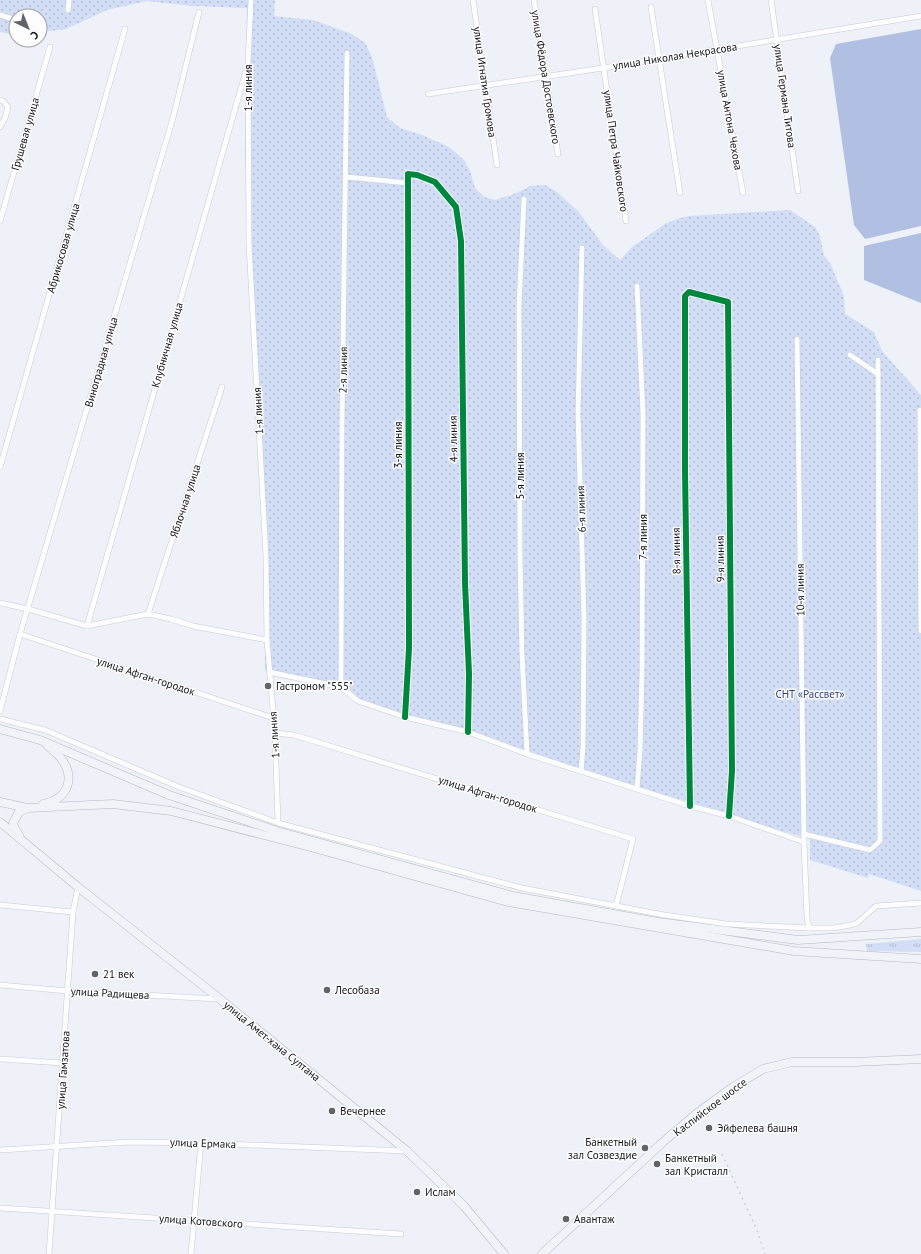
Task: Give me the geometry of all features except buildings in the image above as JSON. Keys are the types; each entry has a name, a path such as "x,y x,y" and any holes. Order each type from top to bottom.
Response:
{"main road":[{"path":"0,729 40,740 169,795 277,831 513,896 658,922 798,940 921,932"},
{"path":"26,843 15,829 13,823 19,812 27,808 52,802 62,796 69,785 68,771 64,762 59,755 40,740"},
{"path":"0,802 27,808 114,804 171,810 508,902 794,951 921,959"},
{"path":"0,822 26,843"},
{"name":"улица Амет-хана Султана","path":"26,843 78,887 220,999 407,1151 464,1206 504,1254"},
{"name":"Каспийское шоссе","path":"542,1254 663,1142 696,1114 733,1087 763,1069 792,1062 855,1062 921,1059"}],"street":[{"path":"68,10 69,0"},
{"name":"1-я линия","path":"251,0 248,35 249,244 266,556 267,640 275,733 278,823"},
{"name":"улица Игнатия Громова","path":"473,0 497,165"},
{"name":"улица Фёдора Достоевского","path":"534,0 558,154"},
{"name":"улица Антона Чехова","path":"708,0 743,193"},
{"name":"улица Германа Титова","path":"771,0 798,191"},
{"path":"651,6 680,193"},
{"name":"улица Петра Чайковского","path":"595,9 626,221"},
{"name":"Виноградная улица","path":"0,711 20,634 173,118 199,12"},
{"name":"улица Николая Некрасова","path":"428,94 603,68 921,16"},
{"name":"Абрикосовая улица","path":"0,467 125,29"},
{"name":"Грушевая улица","path":"0,221 50,47"},
{"name":"2-я линия","path":"341,687 347,52"},
{"name":"Клубничная улица","path":"87,626 248,64"},
{"path":"0,100 3,101 8,107 6,118 0,127"},
{"name":"3-я линия","path":"405,717 409,648 408,174"},
{"name":"4-я линия","path":"408,174 417,175 435,182 456,207 461,241 465,583 469,674 468,732"},
{"path":"346,177 408,183"},
{"name":"5-я линия","path":"524,199 519,306 520,556 522,654 527,754"},
{"name":"6-я линия","path":"580,771 583,748 584,618 578,413 582,248"},
{"name":"7-я линия","path":"637,286 643,413 642,672 640,750 637,789"},
{"name":"9-я линия","path":"685,296 687,293 691,292 728,302 732,771 728,816"},
{"name":"8-я линия","path":"685,296 685,471 690,806"},
{"name":"10-я линия","path":"797,339 804,842 807,918 810,928"},
{"path":"850,355 878,374"},
{"path":"804,834 870,850 880,841 878,360"},
{"name":"Яблочная улица","path":"148,614 222,387"},
{"path":"920,410 921,631"},
{"path":"0,603 28,609 87,626 148,614 193,626 267,640"},
{"name":"улица Афган-городок","path":"20,634 273,718"},
{"path":"269,672 341,687 358,701 405,717 468,732 527,754 690,806 728,816 804,842"},
{"path":"0,719 45,730 179,787 278,823 522,888 664,915 727,924 810,928 851,926 857,923 876,906 921,903"},
{"name":"улица Афган-городок","path":"275,733 294,735 633,838 616,906"},
{"name":"улица Гамзатова","path":"49,1254 73,912 78,887"},
{"path":"0,905 73,912"},
{"name":"улица Радищева","path":"0,985 68,991 220,999"},
{"path":"0,1059 63,1063"},
{"name":"улица Ермака","path":"0,1150 129,1142 201,1143 407,1151"},
{"path":"190,1254 201,1143"},
{"name":"улица Котовского","path":"0,1208 401,1234"}],"green space":[{"name":"СНТ «Рассвет»","path":"0,0 275,0 274,16 313,20 352,34 365,43 372,57 387,117 400,128 422,135 449,147 464,160 470,171 475,188 484,197 495,200 514,194 531,186 545,185 557,192 578,211 603,245 620,260 632,247 665,224 689,216 790,210 815,227 820,236 824,256 830,263 844,296 845,314 874,332 882,351 921,395 921,891 869,874 868,878 810,860 810,839 735,817 732,814 629,785 462,729 375,706 361,700 345,686 265,670 264,569 245,154 247,8 193,6 146,1 107,10 66,29 48,31 48,8 8,8 8,34 0,32"},
{"path":"921,939 921,952 867,951 866,944"}],"shaded area":[{"path":"921,29 921,226 865,239 854,225 830,58 836,44"},
{"path":"921,233 921,303 864,280 864,246"}],"railway":[{"path":"722,1154 757,1230 765,1254"}],"cycle path":[{"path":"405,717 409,648 408,174 417,175 435,182 456,207 461,241 465,583 469,674 468,732"},
{"path":"690,806 685,471 685,296 689,292 728,302 732,771 729,816"}],"place":[{"name":"Гастроном \"555\"","path":"268,686"},
{"name":"21 век","path":"95,974"},
{"name":"Лесобаза","path":"327,990"},
{"name":"Вечернее","path":"332,1111"},
{"name":"Эйфелева башня","path":"709,1128"},
{"name":"Банкетный зал Созвездие","path":"645,1148"},
{"name":"Банкетный зал Кристалл","path":"657,1164"},
{"name":"Ислам","path":"417,1192"},
{"name":"Авантаж","path":"566,1219"}]}
